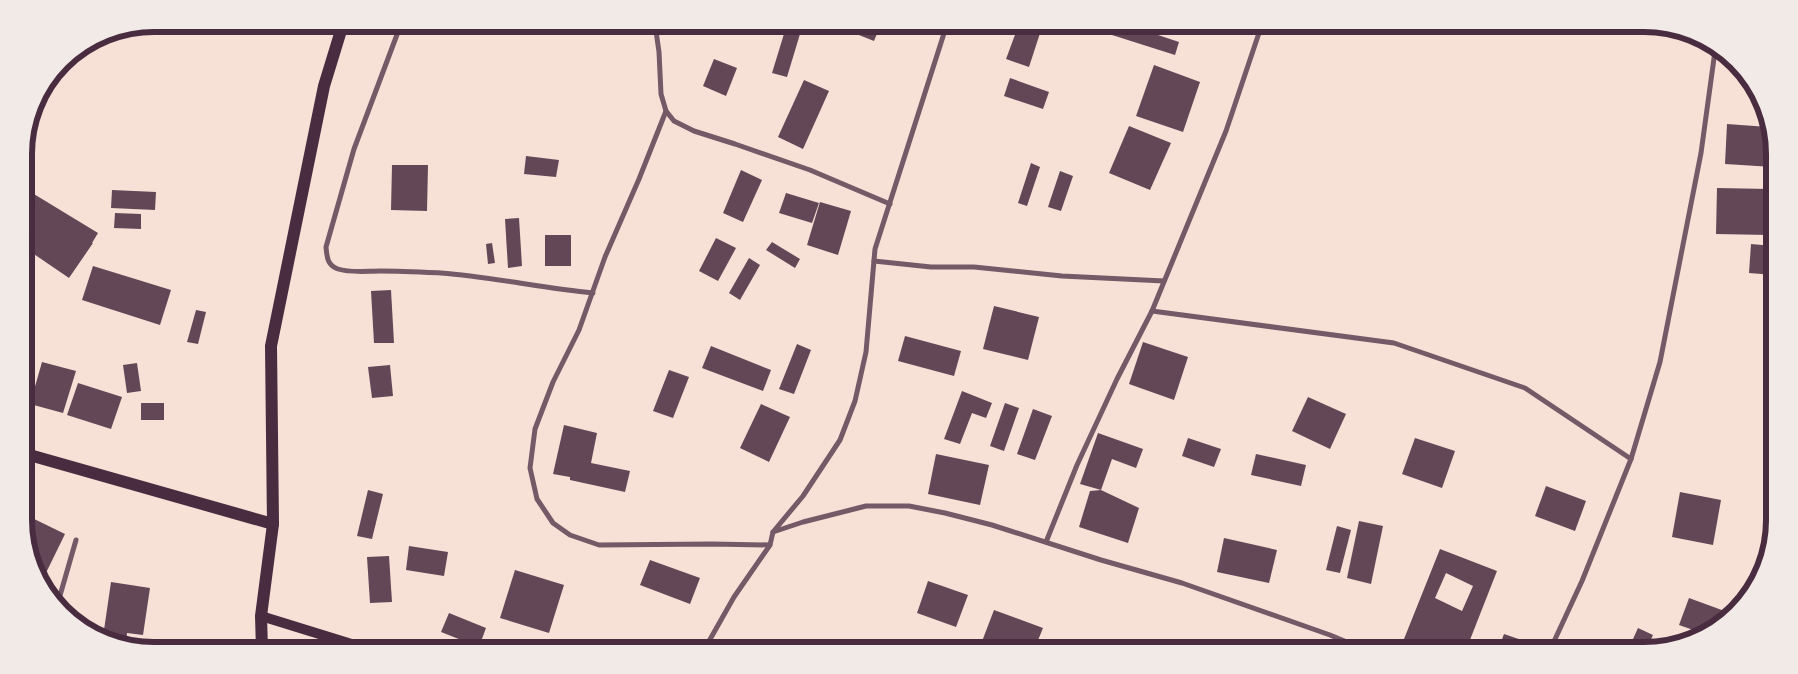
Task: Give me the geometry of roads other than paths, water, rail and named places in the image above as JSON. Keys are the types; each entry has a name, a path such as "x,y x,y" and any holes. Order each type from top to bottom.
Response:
{"main road":[{"path":"262,642 261,616 273,524 271,346 324,86 341,32"},
{"path":"32,456 273,524"},
{"path":"261,616 345,642"}],"street":[{"path":"398,32 354,149 326,247 327,258 332,266 339,270 415,271 485,277 593,293"},
{"path":"656,32 661,94 666,111 674,121 694,131 810,170 890,204"},
{"path":"709,642 734,597 770,545 773,532 803,496 840,440 855,401 866,352 875,249 944,32"},
{"path":"1046,542 1077,465 1117,379 1152,311 1226,131 1259,32"},
{"path":"1554,641 1582,581 1631,459 1660,362 1701,153 1714,56"},
{"path":"666,111 640,179 605,257 579,330 553,382 536,429 530,468 537,499 553,523 570,535 599,545 770,545"},
{"path":"874,261 931,267 974,267 1062,276 1164,281"},
{"path":"1152,311 1394,344 1525,388 1631,459"},
{"path":"773,532 803,522 866,506 909,506 992,525 1182,583 1345,641"},
{"path":"60,596 76,540"}]}
